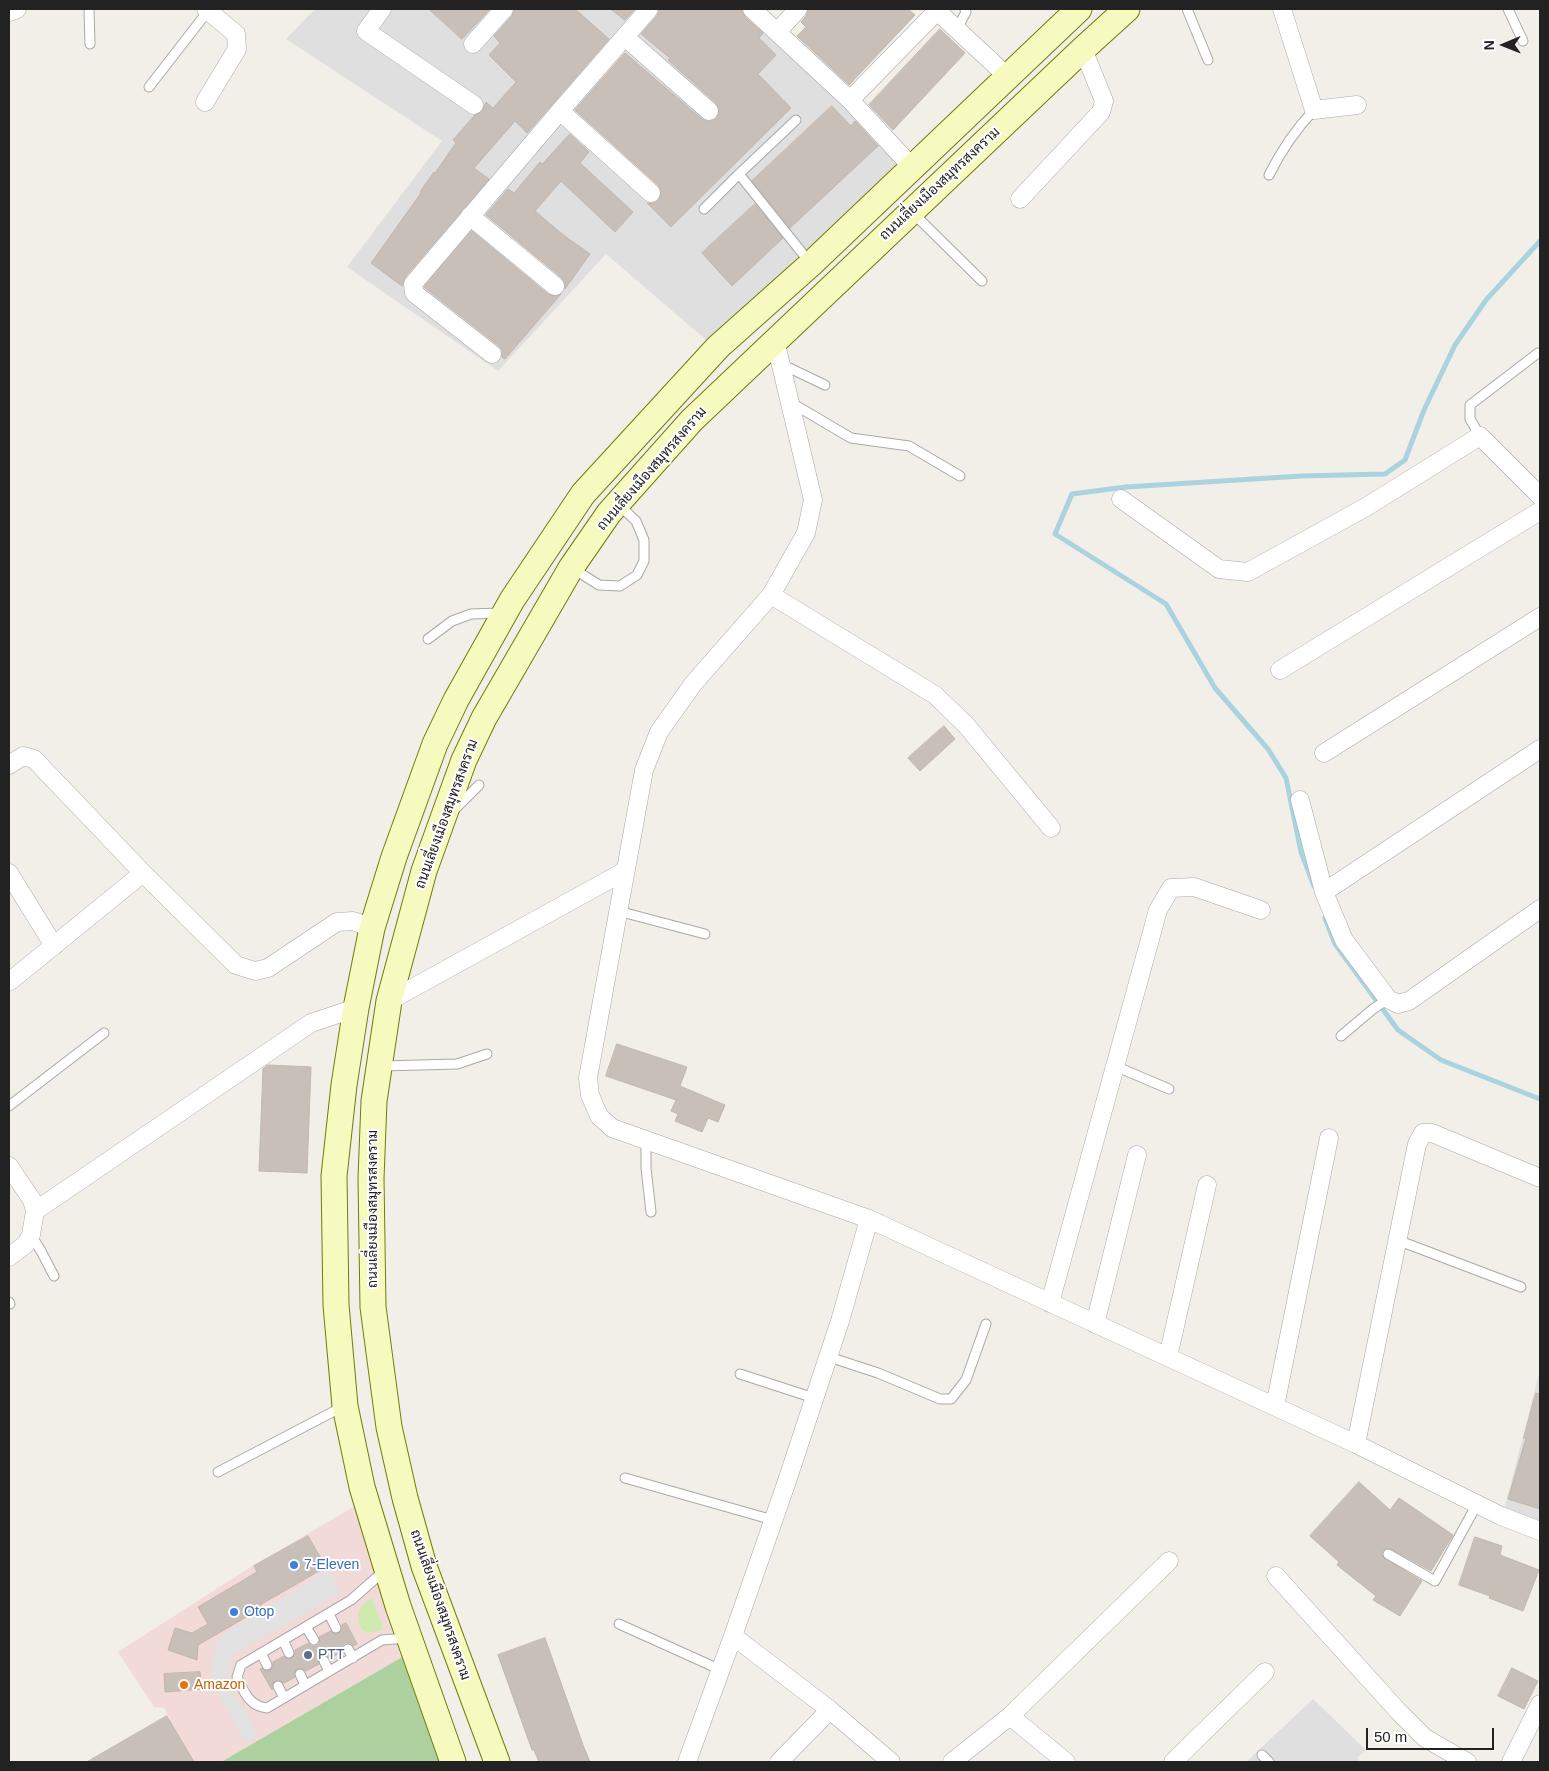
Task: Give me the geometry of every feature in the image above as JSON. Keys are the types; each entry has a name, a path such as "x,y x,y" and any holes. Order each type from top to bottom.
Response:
{"main road":[{"path":"453,1762 386,1569 362,1487 345,1406 336,1305 334,1176 344,1085 356,1008 372,928 394,857 435,744 456,700 505,612 583,494 718,347 811,264 1079,9"},
{"name":"ถนนเลี่ยงเมืองสมุทรสงคราม","path":"497,1762 424,1566 405,1498 389,1427 373,1308 372,1178 374,1101 389,1001 424,871 464,760 484,718 571,568 609,512 692,420 778,352 911,211 1127,9"}],"street":[{"path":"9,12 17,9"},
{"path":"382,9 374,17 366,31 474,104"},
{"path":"473,44 504,9"},
{"path":"492,354 414,293 413,284 649,9"},
{"path":"752,9 850,100 912,167"},
{"path":"778,31 798,9"},
{"path":"1282,9 1314,110 1357,105"},
{"path":"205,102 237,49 236,34 207,10"},
{"path":"851,99 936,10 1008,77"},
{"path":"625,37 709,112"},
{"path":"1020,199 1101,112 1104,101 1083,49"},
{"path":"560,111 650,193"},
{"path":"470,216 555,286"},
{"path":"778,352 814,500 806,533 771,595 693,684 659,732 644,770 588,1078 590,1095 599,1116 612,1128 869,1219 1275,1406 1501,1516 1540,1532"},
{"path":"1121,499 1219,570 1248,572 1366,507 1480,436 1540,496"},
{"path":"1280,670 1540,512"},
{"path":"771,595 935,695 966,725 1052,828"},
{"path":"1324,753 1540,617"},
{"path":"1324,892 1540,749"},
{"path":"9,764 23,756 34,759 143,873 236,966 255,971 268,968 337,922 353,921 372,928"},
{"path":"1300,800 1324,892 1344,940 1381,1003 1398,1004 1408,1001 1540,909"},
{"path":"389,1001 625,871"},
{"path":"9,873 54,946"},
{"path":"9,982 143,873"},
{"path":"1050,1303 1158,910 1172,888 1194,887 1261,910"},
{"path":"35,1211 311,1023 356,1008"},
{"path":"1356,1444 1417,1144 1423,1133 1432,1133 1540,1178"},
{"path":"1275,1406 1329,1138"},
{"path":"1095,1324 1137,1155"},
{"path":"9,1166 32,1200 35,1211 31,1235 26,1244 9,1257"},
{"path":"1168,1357 1207,1185"},
{"path":"687,1762 734,1636 829,1357 869,1219"},
{"path":"952,1762 1010,1716 1169,1561"},
{"path":"1276,1576 1398,1712 1425,1738 1467,1762"},
{"path":"734,1636 830,1710 891,1762"},
{"path":"1173,1762 1265,1672"},
{"path":"1511,1762 1540,1704"},
{"path":"779,1762 830,1710"},
{"path":"1010,1716 1066,1762"}],"lane":[{"path":"89,9 90,44"},
{"path":"957,29 966,9"},
{"path":"1187,9 1208,60"},
{"path":"1508,9 1522,41"},
{"path":"149,87 207,10"},
{"path":"1269,175 1282,149 1314,110"},
{"path":"704,209 796,120"},
{"path":"739,174 811,264"},
{"path":"911,211 982,280"},
{"path":"778,352 825,385"},
{"path":"1480,436 1470,419 1470,405 1538,353"},
{"path":"790,402 851,438 909,446 960,476"},
{"path":"571,568 599,585 620,586 637,576 644,561 644,540 636,521 618,503"},
{"path":"428,639 452,621 471,614 505,612"},
{"path":"444,819 479,786"},
{"path":"618,911 706,934"},
{"path":"1341,1036 1381,1003"},
{"path":"9,1106 104,1033"},
{"path":"379,1066 457,1064 487,1054"},
{"path":"1115,1066 1169,1089"},
{"path":"646,1139 646,1168 651,1212"},
{"path":"31,1235 42,1251 54,1276"},
{"path":"1397,1240 1522,1287"},
{"path":"829,1357 878,1373 940,1399 951,1399 966,1380 986,1324"},
{"path":"740,1374 814,1398"},
{"path":"218,1472 345,1406"},
{"path":"625,1478 774,1520"},
{"path":"1388,1554 1435,1581 1477,1504"},
{"path":"386,1569 351,1600 330,1614 241,1665 237,1676 245,1694 258,1707 267,1708 382,1640 410,1638"},
{"path":"330,1614 336,1628"},
{"path":"619,1624 721,1670"},
{"path":"306,1627 314,1640"},
{"path":"283,1640 289,1653"},
{"path":"348,1649 353,1658"},
{"path":"261,1654 267,1665"},
{"path":"324,1661 329,1670"},
{"path":"300,1674 305,1685"},
{"path":"278,1686 284,1698"}],"shaded area":[{"path":"315,9 748,9 916,172 818,271 726,357 606,254 498,371 347,267 442,141 286,39"},
{"path":"1540,1370 1540,1535 1503,1514"},
{"path":"362,1502 404,1656 221,1762 193,1762 164,1708 154,1707 118,1652 249,1568"},
{"path":"329,1570 341,1592 232,1655 228,1677 230,1686 258,1735 245,1742 213,1684 212,1665 217,1643 225,1633"},
{"path":"1313,1699 1366,1750 1357,1758 1360,1762 1246,1762"}],"green space":[{"path":"372,1598 384,1630 370,1633 362,1630 358,1616 363,1604"},
{"path":"404,1656 443,1762 221,1762"}],"building":[{"path":"429,9 490,9 462,39"},
{"path":"514,9 575,9 609,39 527,133 515,121 474,168 489,179 405,277 402,286 371,263 456,143 453,140 474,116 482,111 486,102 493,108 516,82 489,55 500,43 494,36 512,16"},
{"path":"611,9 635,9 625,20"},
{"path":"659,9 742,9 745,17 763,33 759,38 776,55 758,74 791,108 671,227 647,203 654,203 659,200 661,190 658,185 575,110 625,53 702,119 712,121 717,118 719,108 716,103 668,60 670,58 641,34 657,16"},
{"path":"808,9 908,9 915,15 849,85 797,36 806,27 801,22 806,16"},
{"path":"940,29 965,53 893,130 869,105"},
{"path":"832,106 851,126 855,121 878,146 790,228 752,181"},
{"path":"570,134 589,152 580,163 633,212 615,232 561,181 535,211 590,254 565,289 565,283 562,278 486,215 508,189 514,193 540,162 542,164"},
{"path":"755,204 783,238 732,286 702,253"},
{"path":"472,231 548,294 554,296 561,294 505,359 502,357 502,350 499,346 424,287"},
{"path":"944,726 955,739 920,771 908,758"},
{"path":"617,1044 687,1067 680,1086 725,1105 718,1122 708,1118 702,1132 675,1121 678,1114 671,1111 676,1100 606,1076"},
{"path":"268,1065 311,1067 307,1173 259,1171 263,1069"},
{"path":"1536,1393 1540,1394 1540,1509 1508,1499 1526,1438 1524,1438"},
{"path":"1359,1482 1390,1510 1399,1498 1453,1535 1431,1571 1391,1549 1383,1550 1382,1554 1385,1559 1422,1581 1400,1616 1373,1600 1376,1596 1337,1565 1339,1562 1310,1536"},
{"path":"308,1536 326,1567 260,1605 262,1608 198,1645 197,1660 168,1650 175,1628 192,1633 208,1624 198,1607 257,1572 254,1566"},
{"path":"1475,1537 1502,1546 1500,1555 1539,1570 1523,1611 1459,1585"},
{"path":"346,1623 357,1644 353,1646 351,1643 345,1643 342,1646 342,1652 330,1658 325,1655 321,1656 318,1660 319,1664 306,1671 298,1668 294,1673 295,1677 284,1683 279,1680 275,1681 272,1690 260,1669 270,1670 273,1662 284,1656 288,1659 292,1658 295,1650 309,1643 311,1646 317,1646 320,1643 319,1637 331,1631 335,1634 339,1633 342,1625"},
{"path":"545,1638 590,1762 539,1762 534,1750 532,1750 498,1655"},
{"path":"1512,1668 1538,1681 1524,1709 1498,1696"},
{"path":"200,1672 202,1689 165,1692 164,1674"},
{"path":"167,1716 194,1762 87,1762"}],"waterway":[{"path":"1314,886 1301,852 1286,778 1268,749 1215,688 1166,604 1055,534 1072,494 1126,487 1301,476 1385,474 1405,460 1424,410 1455,345 1486,300 1540,241"},
{"path":"1325,918 1335,944 1398,1030 1441,1060 1540,1099"}],"place":[{"name":"7-Eleven","path":"294,1565"},
{"name":"Otop","path":"234,1612"},
{"name":"PTT","path":"308,1655"},
{"name":"Amazon","path":"184,1685"}]}
